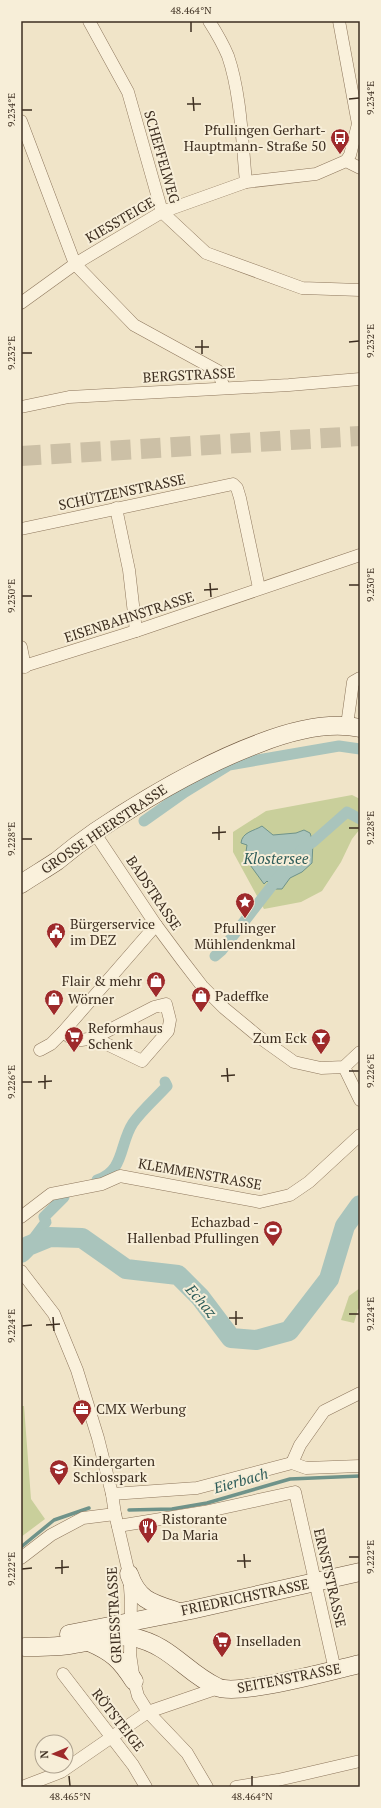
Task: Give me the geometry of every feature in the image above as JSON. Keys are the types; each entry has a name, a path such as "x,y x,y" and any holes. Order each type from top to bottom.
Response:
{"main road":[{"name":"GROSSE HEERSTRASSE","path":"21,884 55,862 94,832 176,780 228,754 280,735 334,725 353,726"},
{"name":"FRIEDRICHSTRASSE","path":"130,1629 179,1612 360,1572"},
{"path":"129,1574 133,1586 143,1597 152,1603 179,1612"},
{"path":"22,1648 89,1642 130,1629"},
{"path":"22,1648 72,1633 130,1629"},
{"name":"SEITENSTRASSE","path":"130,1629 170,1653 190,1670 218,1688 249,1688 360,1664"},
{"path":"89,1642 108,1650 118,1659 134,1681"}],"street":[{"name":"SCHEFFELWEG","path":"89,21 128,92 162,212 206,253 302,288 360,290"},
{"path":"209,21 223,45 232,70 239,116 246,182"},
{"path":"339,21 358,124 350,155 346,161 360,168"},
{"path":"21,121 75,264 134,325 218,371 224,388"},
{"name":"KIESSTEIGE","path":"21,303 75,264 162,212 246,182 316,174 346,161"},
{"name":"BERGSTRASSE","path":"21,407 69,397 360,379"},
{"name":"SCHÜTZENSTRASSE","path":"21,529 229,484 235,486 238,491 259,588"},
{"path":"116,508 129,570 136,631"},
{"name":"EISENBAHNSTRASSE","path":"23,667 136,631 259,588 360,555"},
{"path":"21,647 23,667"},
{"name":"GROSSE HEERSTRASSE","path":"353,726 353,682 360,678"},
{"name":"BADSTRASSE","path":"94,832 156,925 202,986 224,1008 258,1037 294,1062 321,1068 344,1067"},
{"path":"40,1050 51,1044 63,1032 156,925"},
{"path":"63,1032 75,1040 94,1038 154,1007 166,1004 170,1020 168,1031 142,1061 94,1038"},
{"path":"360,1052 344,1067 360,1100"},
{"name":"KLEMMENSTRASSE","path":"21,1217 51,1194 102,1184 120,1176 260,1202 290,1195 313,1179 360,1135"},
{"name":"GRIESSTRASSE","path":"21,1271 54,1314 77,1370 98,1438 129,1574 130,1654 138,1696 148,1712 187,1753 207,1787"},
{"path":"292,1463 300,1445 324,1411 360,1393"},
{"path":"21,1558 51,1535 83,1518 114,1512 292,1463 306,1468 360,1466"},
{"name":"ERNSTSTRASSE","path":"114,1512 204,1512 295,1492 335,1670"},
{"name":"RÖTSTEIGE","path":"63,1674 133,1765 146,1787"},
{"name":"SEITENSTRASSE","path":"22,1787 60,1772 112,1738 148,1712 218,1688"},
{"path":"236,1787 278,1780 360,1762"}],"green space":[{"path":"352,795 360,799 360,829 352,839 341,862 322,891 301,902 264,909 233,852 233,832 266,811"},
{"path":"360,1288 360,1308 358,1309 354,1323 341,1320 349,1296"},
{"path":"21,1406 24,1406 31,1499 45,1519 21,1537"}],"water":[{"name":"Klostersee","path":"262,826 273,835 296,833 304,830 310,833 313,842 312,863 302,872 290,878 282,889 275,889 267,881 264,884 245,858 247,845 241,843 242,839 249,832"}],"waterway":[{"path":"144,821 185,792 229,765 339,746 360,749"},
{"path":"301,850 313,842 347,812 360,819"},
{"path":"215,956 222,950 281,874"},
{"path":"97,1180 106,1176 117,1164 125,1140 133,1123 167,1086 165,1082"},
{"path":"28,1246 46,1222 44,1217 64,1197"},
{"name":"Echaz","path":"21,1253 28,1246 50,1237 82,1238 126,1269 178,1275 200,1297 231,1338 256,1340 289,1331 329,1279 345,1226 360,1205"},
{"name":"Eierbach","path":"129,1510 172,1509 207,1503 290,1479 360,1476"},
{"name":"Eierbach","path":"21,1547 54,1520 89,1508"}],"tunnel":[{"path":"21,456 360,436"}],"place":[{"name":"Pfullingen Gerhart- Hauptmann- Straße 50","path":"340,155"},
{"name":"Pfullinger Mühlendenkmal","path":"245,919"},
{"name":"Bürgerservice im DEZ","path":"56,949"},
{"name":"Flair & mehr","path":"156,998"},
{"name":"Padeffke","path":"201,1013"},
{"name":"Wörner","path":"54,1016"},
{"name":"Reformhaus Schenk","path":"74,1053"},
{"name":"Zum Eck","path":"321,1055"},
{"name":"Echazbad - Hallenbad Pfullingen","path":"273,1247"},
{"name":"CMX Werbung","path":"82,1426"},
{"name":"Kindergarten Schlosspark","path":"59,1486"},
{"name":"Ristorante Da Maria","path":"148,1544"},
{"name":"Inselladen","path":"222,1658"}]}
